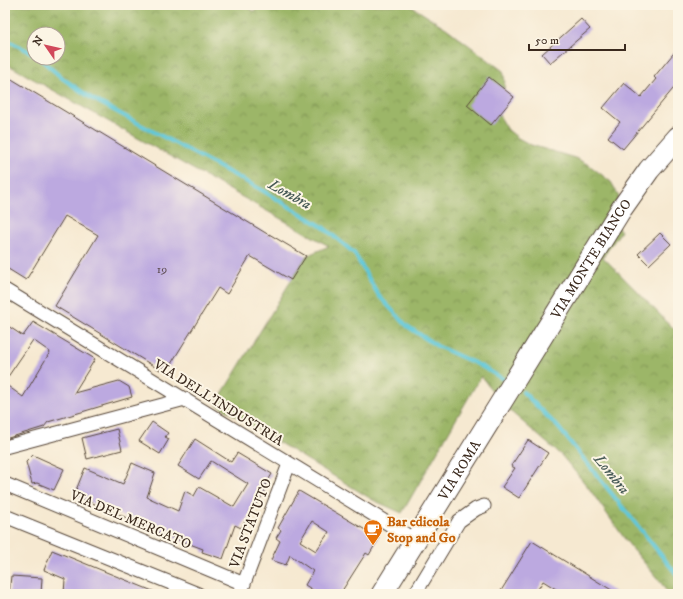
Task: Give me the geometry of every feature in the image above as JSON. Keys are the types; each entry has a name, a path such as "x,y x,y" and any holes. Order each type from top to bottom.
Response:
{"main road":[{"name":"VIA MONTE BIANCO","path":"510,386 620,211 649,170 678,137"},
{"name":"VIA ROMA","path":"382,594 510,386"}],"street":[{"name":"VIA DELL'INDUSTRIA","path":"5,290 415,540"},
{"path":"5,447 185,399"},
{"name":"VIA STATUTO","path":"242,589 289,464"},
{"name":"VIA DEL MERCATO","path":"5,484 242,589"},
{"path":"415,594 459,521 476,509 484,506"},
{"path":"5,516 198,594"}],"green space":[{"path":"5,5 244,5 253,11 264,5 409,5 446,28 503,71 505,81 497,112 508,130 518,138 531,145 575,158 589,165 611,182 619,196 608,217 621,231 603,257 678,333 678,594 668,594 662,584 627,542 588,487 562,456 501,403 481,376 402,513 373,500 216,404 306,256 329,246 5,63"}],"building":[{"path":"581,19 590,29 550,63 542,54"},
{"path":"678,48 678,83 623,149 608,137 620,122 603,108 624,83 641,97 656,79 654,77"},
{"path":"5,75 306,256 291,280 250,256 227,294 218,288 169,367 164,364 160,370 55,306 98,235 65,216 26,280 5,267"},
{"path":"489,77 514,97 491,125 467,105"},
{"path":"660,233 671,244 649,265 638,254"},
{"path":"33,322 95,359 74,393 119,381 129,387 132,397 48,422 44,427 5,439 5,384 23,397 50,352 33,340 5,381 5,324 23,336"},
{"path":"152,422 168,433 165,437 169,439 160,454 139,441"},
{"path":"117,429 122,450 87,459 82,438"},
{"path":"195,439 231,462 237,453 272,474 263,489 265,491 241,528 235,525 223,559 202,552 203,549 136,524 136,522 74,495 85,468 123,484 132,463 155,473 147,497 178,511 185,491 194,496 199,487 234,507 248,484 211,461 199,479 178,466"},
{"path":"528,440 548,453 519,498 502,487 515,468 511,466"},
{"path":"33,455 64,469 54,490 37,483 32,484 26,462"},
{"path":"299,491 379,538 369,555 366,553 340,594 319,594 305,585 313,571 290,555 286,565 271,560 280,541 276,538 281,530 278,528","holes":["312,521 329,532 316,551 300,541"]},
{"path":"532,541 618,594 564,594 543,581 535,594 499,594"},
{"path":"52,550 160,594 64,594 65,579 44,570"},
{"path":"11,576 42,578 41,594 9,594"}],"waterway":[{"name":"Lombra","path":"5,39 26,50"},
{"name":"Lombra","path":"48,66 62,78 91,98 260,189 323,227 354,253 379,296 407,326 437,346 479,365 503,379"},
{"name":"Lombra","path":"523,392 558,427 678,576"}],"place":[{"name":"Bar edicola Stop and Go","path":"373,546"}]}
